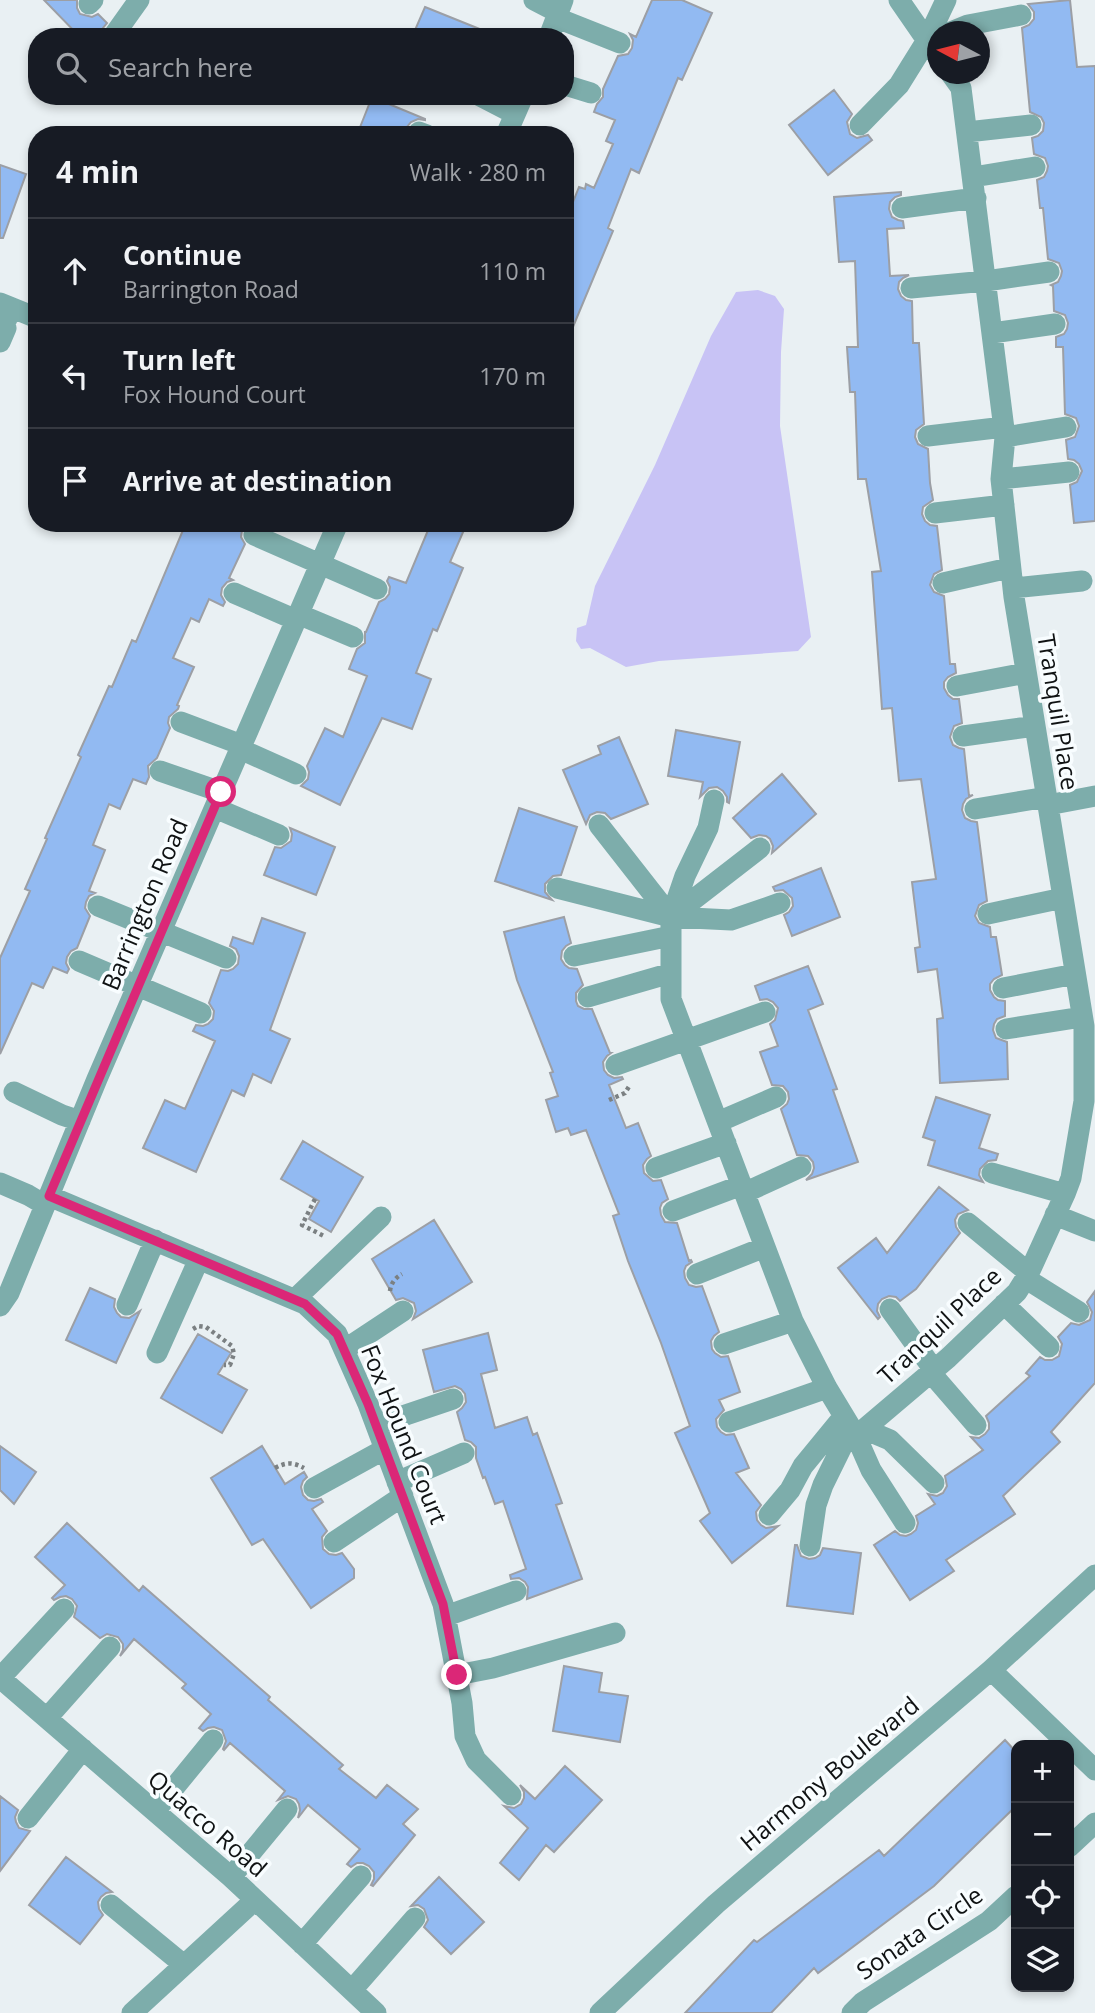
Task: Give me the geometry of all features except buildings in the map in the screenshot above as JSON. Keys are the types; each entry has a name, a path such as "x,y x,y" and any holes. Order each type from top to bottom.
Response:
{"street":[{"path":"534,0 557,17 620,43"},
{"path":"899,0 927,35"},
{"path":"940,21 946,0"},
{"path":"121,28 141,8"},
{"path":"989,21 1021,15"},
{"path":"860,125 927,52"},
{"name":"Tranquil Place","path":"854,1427 933,1371 1017,1292 1084,1160 1084,1101 1090,1090 1086,1011 1075,974 1011,578 1001,480 1004,432 976,198 961,88 958,84"},
{"path":"574,88 591,93"},
{"path":"510,126 519,105"},
{"path":"967,132 1031,125"},
{"path":"973,177 1035,167"},
{"path":"902,208 976,198"},
{"path":"911,288 1049,272"},
{"path":"0,342 6,328 6,306 28,315"},
{"path":"992,333 1055,324"},
{"path":"928,436 1066,427"},
{"path":"1001,480 1069,472"},
{"path":"935,513 1004,505"},
{"name":"Barrington Road","path":"1,1304 9,1293 137,986 334,532"},
{"path":"254,535 377,589"},
{"path":"943,583 1011,578 1082,581"},
{"path":"234,593 353,637"},
{"path":"957,686 1026,673"},
{"path":"181,722 296,774"},
{"path":"963,736 1035,726"},
{"path":"160,771 279,835"},
{"path":"975,809 1095,796"},
{"path":"714,800 708,828 685,876 671,926 671,999 793,1321 827,1388 854,1427 871,1471 905,1524"},
{"path":"599,825 671,926"},
{"path":"671,926 760,848"},
{"path":"557,888 671,926"},
{"path":"988,914 1063,898"},
{"path":"574,956 671,926 731,920 780,903"},
{"path":"98,906 226,958"},
{"path":"79,961 201,1013"},
{"path":"587,997 671,973"},
{"path":"1003,988 1075,974"},
{"path":"1006,1029 1086,1011"},
{"path":"616,1065 765,1012"},
{"path":"14,1091 80,1121"},
{"path":"718,1122 776,1097"},
{"path":"656,1168 726,1143"},
{"path":"673,1211 801,1167"},
{"path":"992,1173 1065,1195"},
{"name":"Fox Hound Court","path":"0,1183 155,1240 295,1299 305,1304 337,1334 376,1425 443,1604 462,1703 465,1736 476,1760 511,1795"},
{"path":"1055,1215 1095,1231"},
{"path":"295,1299 382,1217"},
{"path":"968,1223 1027,1276 1079,1312"},
{"path":"127,1305 155,1240"},
{"path":"697,1274 765,1247"},
{"path":"157,1353 199,1259"},
{"path":"1004,1304 1049,1347"},
{"path":"890,1310 976,1425"},
{"path":"344,1350 403,1311"},
{"path":"724,1344 793,1321"},
{"path":"729,1422 827,1388"},
{"path":"376,1425 453,1399"},
{"path":"854,1427 891,1440 934,1483"},
{"path":"769,1515 790,1490 803,1466 854,1427"},
{"path":"810,1546 816,1505 823,1485 854,1427"},
{"path":"314,1488 385,1449"},
{"path":"334,1542 400,1489 464,1453"},
{"name":"Harmony Boulevard","path":"600,2013 716,1904 991,1670 1095,1575"},
{"path":"446,1616 516,1591"},
{"path":"0,1678 64,1609"},
{"path":"457,1675 493,1668 615,1633"},
{"path":"47,1718 110,1647"},
{"path":"991,1670 1095,1770"},
{"name":"Quacco Road","path":"0,1678 231,1877 376,2013"},
{"path":"155,1811 213,1740"},
{"path":"28,1818 83,1748"},
{"path":"231,1877 287,1809"},
{"path":"1074,1842 1095,1823"},
{"path":"302,1944 361,1876"},
{"path":"144,2009 184,1965 256,1900"},
{"name":"Sonata Circle","path":"852,2013 863,2002 989,1921 1011,1901"},
{"path":"111,1905 184,1965"},
{"path":"352,1990 415,1919"}],"path":[{"path":"315,1199 302,1225 348,1248"},
{"path":"171,1320 187,1328 206,1326 232,1346 234,1354 230,1365 223,1365"}],"shaded area":[{"path":"758,290 775,296 784,309 780,426 811,637 798,651 659,661 626,667 590,648 581,649 576,641 577,628 586,625 595,586 655,465 711,336 736,292"}],"route":[{"path":"221,792 49,1196 305,1304 337,1334 368,1404 443,1604 457,1675"}]}
